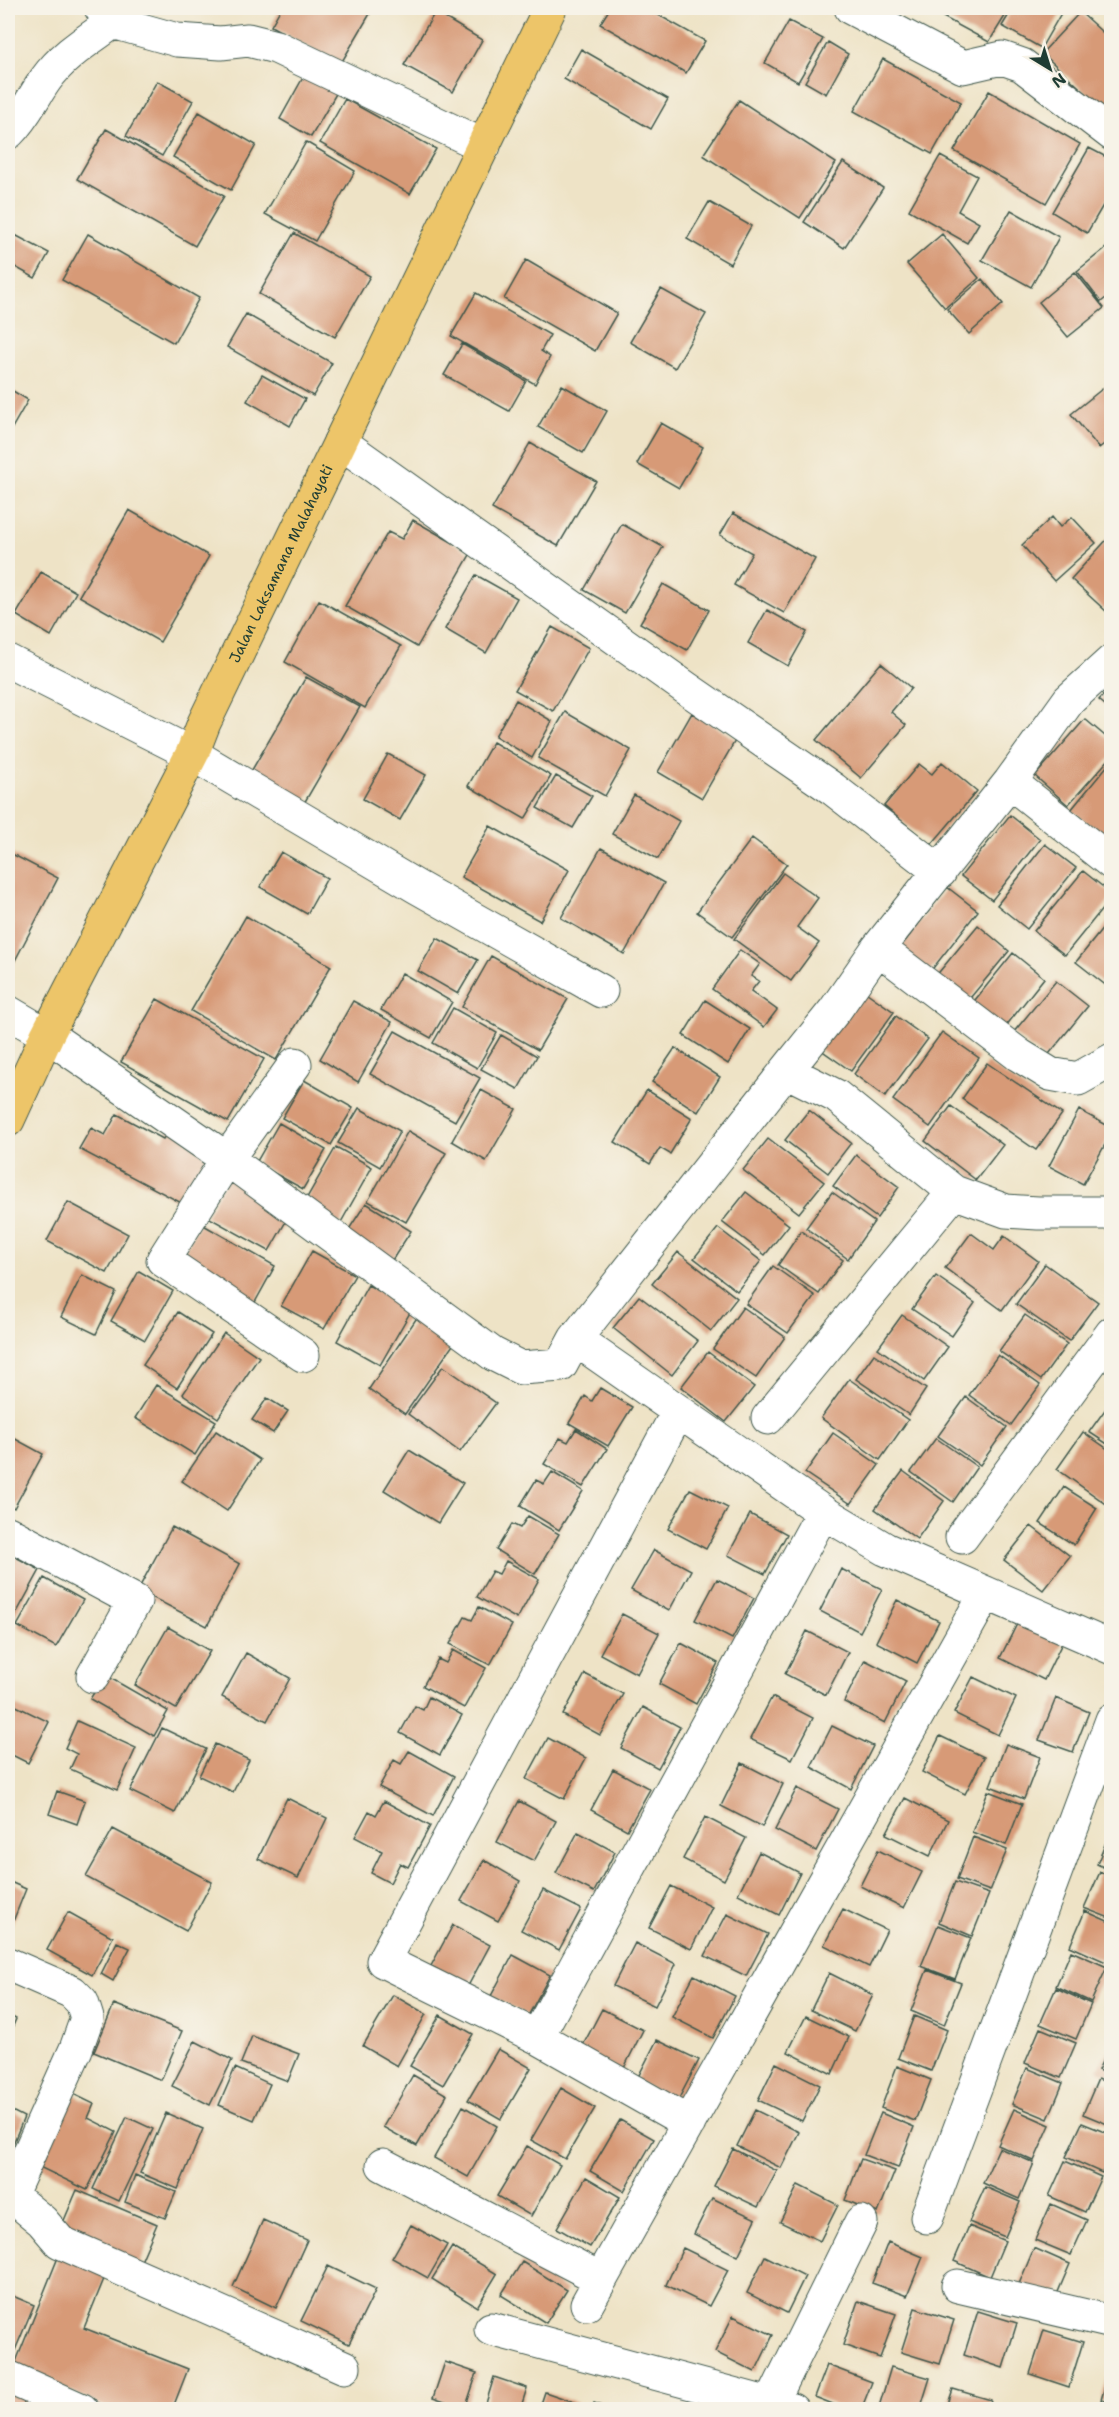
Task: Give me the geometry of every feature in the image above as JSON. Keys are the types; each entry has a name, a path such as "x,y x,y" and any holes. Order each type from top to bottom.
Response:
{"highway":[{"name":"Jalan Laksamana Malahayati","path":"8,1120 47,1035 192,754 204,723 550,8"}],"street":[{"path":"851,8 963,67 1002,58 1022,65 1112,134"},
{"path":"9,132 19,122 58,64 107,15 177,40 211,43 248,40 276,47 484,146"},
{"path":"340,442 833,789 940,872"},
{"path":"8,661 192,754 417,887 601,991"},
{"path":"8,1012 47,1035 226,1159 493,1354 521,1368 561,1365 576,1339 835,1010 878,948 1010,782 1069,700 1112,661"},
{"path":"1010,782 1112,863"},
{"path":"878,948 1019,1055 1050,1074 1078,1079 1112,1060"},
{"path":"295,1064 226,1159 163,1260 303,1355"},
{"path":"786,1071 836,1096 954,1192 1006,1211 1112,1213"},
{"path":"768,1418 954,1192"},
{"path":"963,1537 1112,1333"},
{"path":"576,1339 823,1512 885,1549 1112,1648"},
{"path":"678,1412 383,1961 537,2037 688,2123"},
{"path":"537,2037 823,1512"},
{"path":"8,1533 133,1602 93,1676"},
{"path":"383,2165 594,2291 986,1593"},
{"path":"927,2217 1112,1720"},
{"path":"8,1964 72,1992 82,2002 87,2018 76,2049 9,2194 42,2221 60,2242 344,2367"},
{"path":"491,2330 777,2407 861,2222"},
{"path":"958,2286 1112,2322"},
{"path":"8,2377 82,2409"}],"building":[{"path":"281,8 362,8 371,12 340,65 271,26"},
{"path":"610,8 646,8 705,41 686,73 600,24"},
{"path":"949,8 1010,8 989,42 943,17"},
{"path":"1013,8 1064,8 1041,48 1002,26"},
{"path":"435,12 482,40 453,92 404,65"},
{"path":"1080,12 1112,41 1112,117 1042,53"},
{"path":"789,21 823,39 798,82 765,63"},
{"path":"828,42 848,54 826,94 805,82"},
{"path":"581,49 668,99 651,129 564,79"},
{"path":"883,59 961,102 932,154 854,111"},
{"path":"305,74 337,92 311,137 280,119"},
{"path":"157,81 193,101 162,156 126,136"},
{"path":"989,91 1080,144 1046,203 954,151"},
{"path":"345,99 436,149 410,194 320,143"},
{"path":"739,100 836,163 800,218 703,155"},
{"path":"199,112 256,145 231,190 173,157"},
{"path":"106,129 224,196 195,246 77,179"},
{"path":"306,142 355,171 315,241 265,214"},
{"path":"1089,148 1112,160 1112,190 1087,233 1052,212"},
{"path":"940,156 977,176 958,211 979,223 967,243 909,210"},
{"path":"843,162 883,188 844,248 804,222"},
{"path":"709,202 751,226 730,264 687,239"},
{"path":"1011,210 1059,237 1031,287 982,260"},
{"path":"294,233 370,276 335,337 259,294"},
{"path":"88,234 199,298 174,343 62,280"},
{"path":"942,234 979,278 945,308 907,264"},
{"path":"15,235 49,253 35,278 8,263 8,248"},
{"path":"1112,243 1112,293 1101,302 1077,271"},
{"path":"526,260 617,313 595,351 504,299"},
{"path":"1075,272 1104,308 1068,337 1039,302"},
{"path":"982,279 1003,304 969,334 947,309"},
{"path":"661,289 706,314 675,368 630,342"},
{"path":"476,293 550,335 541,351 550,357 535,384 451,336"},
{"path":"246,314 332,363 313,396 227,347"},
{"path":"462,344 526,381 509,411 444,375"},
{"path":"262,375 305,399 290,426 247,401"},
{"path":"1112,381 1112,438 1099,448 1071,414"},
{"path":"562,385 607,411 583,453 538,427"},
{"path":"8,388 28,400 8,435"},
{"path":"661,423 703,447 679,488 637,464"},
{"path":"530,443 596,481 558,546 492,509"},
{"path":"129,510 209,556 160,642 79,596"},
{"path":"733,513 815,559 784,613 734,585 752,553 720,535"},
{"path":"1052,517 1060,527 1072,517 1096,543 1054,581 1022,545"},
{"path":"413,520 471,553 417,647 345,606 388,532 402,539"},
{"path":"622,524 663,547 625,613 584,590"},
{"path":"1112,534 1112,609 1108,613 1071,579"},
{"path":"41,572 76,592 51,636 16,615"},
{"path":"476,575 517,598 486,653 445,629"},
{"path":"663,584 709,610 687,650 640,623"},
{"path":"319,600 401,646 365,708 285,662"},
{"path":"767,610 807,632 788,666 748,643"},
{"path":"552,627 589,648 553,711 515,690"},
{"path":"881,663 911,688 891,712 906,725 861,778 816,740"},
{"path":"306,677 360,707 303,805 249,775"},
{"path":"1112,686 1112,711 1099,700"},
{"path":"516,700 552,721 532,758 495,736"},
{"path":"565,712 631,750 605,796 538,758"},
{"path":"692,713 736,739 702,798 658,772"},
{"path":"1085,719 1112,742 1112,756 1068,805 1035,776"},
{"path":"493,742 551,776 525,819 468,786"},
{"path":"388,754 426,775 400,820 363,799"},
{"path":"1112,760 1112,829 1105,837 1071,810"},
{"path":"942,762 977,791 931,845 884,806 919,764 932,774"},
{"path":"556,776 592,796 573,828 537,808"},
{"path":"634,795 679,821 658,859 612,834"},
{"path":"1010,815 1040,839 992,900 961,876"},
{"path":"490,826 569,870 540,921 461,877"},
{"path":"752,838 787,864 732,937 697,912"},
{"path":"1045,844 1076,868 1027,929 997,905"},
{"path":"601,848 664,883 624,954 561,918"},
{"path":"8,852 58,878 8,974"},
{"path":"281,852 327,878 307,914 260,887"},
{"path":"1083,871 1112,894 1112,897 1065,955 1034,931"},
{"path":"783,873 818,898 797,927 819,943 791,981 734,939"},
{"path":"947,887 978,911 930,972 900,948"},
{"path":"246,916 331,966 276,1060 191,1011"},
{"path":"1112,917 1112,982 1108,987 1076,962"},
{"path":"978,925 1009,951 966,1003 935,977"},
{"path":"437,938 478,960 458,994 418,971"},
{"path":"740,950 760,964 751,976 759,981 751,991 777,1010 764,1027 712,989"},
{"path":"1013,953 1044,978 1002,1031 971,1005"},
{"path":"491,956 568,999 538,1050 462,1007"},
{"path":"402,973 452,1002 431,1038 381,1010"},
{"path":"1056,981 1088,1006 1045,1059 1013,1033"},
{"path":"860,988 894,1012 851,1071 817,1047"},
{"path":"157,999 264,1059 228,1122 121,1062"},
{"path":"705,1000 750,1029 728,1064 683,1035"},
{"path":"353,1001 392,1022 358,1082 320,1059"},
{"path":"453,1008 497,1033 477,1068 433,1043"},
{"path":"896,1016 928,1039 885,1097 854,1074"},
{"path":"395,1031 480,1078 455,1121 370,1074"},
{"path":"942,1032 979,1058 930,1127 893,1100"},
{"path":"501,1035 537,1056 518,1089 481,1069"},
{"path":"675,1048 720,1077 698,1112 652,1082"},
{"path":"987,1063 1062,1114 1036,1150 962,1099"},
{"path":"304,1080 353,1108 331,1145 282,1118"},
{"path":"481,1090 516,1109 486,1161 452,1141"},
{"path":"647,1090 692,1118 670,1154 660,1148 650,1164 615,1142"},
{"path":"951,1106 1003,1145 976,1180 925,1141"},
{"path":"359,1108 400,1131 380,1167 338,1143"},
{"path":"809,1110 851,1143 828,1173 785,1140"},
{"path":"1079,1110 1112,1128 1112,1132 1083,1184 1049,1166"},
{"path":"117,1114 163,1139 171,1127 211,1160 189,1207 79,1149 91,1128 105,1135"},
{"path":"279,1123 326,1150 303,1189 256,1163"},
{"path":"408,1131 446,1153 406,1222 368,1201"},
{"path":"768,1139 824,1182 799,1213 743,1170"},
{"path":"336,1147 372,1167 340,1224 304,1203"},
{"path":"856,1155 899,1187 877,1218 833,1186"},
{"path":"230,1173 293,1209 269,1251 206,1216"},
{"path":"746,1192 789,1225 765,1255 722,1222"},
{"path":"832,1192 874,1222 848,1259 806,1228"},
{"path":"68,1202 128,1234 107,1273 47,1241"},
{"path":"366,1203 411,1231 387,1268 342,1240"},
{"path":"200,1223 275,1266 254,1304 179,1261"},
{"path":"718,1228 761,1261 737,1291 694,1258"},
{"path":"801,1231 843,1260 819,1294 778,1265"},
{"path":"971,1233 994,1250 1004,1236 1038,1261 1002,1310 945,1268"},
{"path":"312,1251 355,1275 324,1329 281,1306"},
{"path":"678,1252 737,1298 711,1331 652,1284"},
{"path":"1045,1264 1098,1302 1069,1341 1016,1304"},
{"path":"773,1266 815,1296 788,1333 746,1304"},
{"path":"139,1271 173,1291 145,1340 111,1321"},
{"path":"82,1275 116,1292 96,1334 61,1317"},
{"path":"936,1276 975,1303 952,1336 912,1309"},
{"path":"368,1285 412,1309 380,1365 337,1341"},
{"path":"639,1296 698,1341 672,1375 613,1328"},
{"path":"743,1307 785,1337 756,1378 713,1349"},
{"path":"178,1312 212,1334 177,1388 143,1365"},
{"path":"902,1315 948,1347 924,1381 878,1348"},
{"path":"1025,1315 1067,1344 1041,1380 999,1351"},
{"path":"418,1316 455,1342 405,1414 369,1389"},
{"path":"224,1333 259,1357 218,1418 183,1394"},
{"path":"708,1352 754,1387 726,1422 681,1387"},
{"path":"874,1354 926,1389 909,1415 856,1379"},
{"path":"998,1355 1040,1385 1011,1425 969,1395"},
{"path":"443,1366 496,1403 460,1452 408,1414"},
{"path":"849,1379 908,1420 880,1460 821,1418"},
{"path":"156,1385 216,1421 195,1455 135,1418"},
{"path":"600,1388 632,1407 608,1446 569,1423 585,1396 592,1401"},
{"path":"966,1397 1007,1427 980,1465 938,1436"},
{"path":"267,1398 288,1411 273,1433 252,1420"},
{"path":"1112,1400 1112,1447 1089,1432"},
{"path":"576,1429 607,1449 583,1487 544,1464 560,1438 568,1442"},
{"path":"216,1431 260,1460 227,1511 182,1481"},
{"path":"1083,1432 1112,1452 1112,1508 1057,1469"},
{"path":"833,1433 879,1465 851,1504 805,1473"},
{"path":"8,1435 43,1454 14,1508 8,1504"},
{"path":"936,1438 977,1467 953,1502 911,1472"},
{"path":"409,1450 463,1483 438,1523 384,1490"},
{"path":"903,1471 944,1501 917,1539 875,1509"},
{"path":"552,1472 583,1491 559,1530 520,1506 536,1480 544,1484"},
{"path":"1064,1487 1097,1508 1074,1545 1040,1523"},
{"path":"690,1489 728,1508 706,1549 668,1529"},
{"path":"750,1514 787,1534 765,1574 728,1555"},
{"path":"528,1516 559,1534 535,1574 496,1550 512,1524 520,1528"},
{"path":"1031,1526 1070,1556 1043,1590 1004,1560"},
{"path":"172,1527 240,1564 207,1626 138,1590"},
{"path":"654,1550 691,1570 669,1611 631,1590"},
{"path":"8,1553 40,1570 10,1625 8,1623"},
{"path":"506,1561 539,1579 517,1619 477,1597 492,1571 499,1574"},
{"path":"841,1569 882,1589 860,1632 820,1611"},
{"path":"44,1578 83,1600 56,1647 17,1626"},
{"path":"717,1579 754,1598 732,1639 695,1620"},
{"path":"897,1600 939,1621 917,1663 876,1642"},
{"path":"479,1607 512,1625 490,1665 450,1644 465,1617 472,1620"},
{"path":"622,1614 659,1633 637,1674 600,1654"},
{"path":"1018,1622 1062,1643 1044,1680 1000,1658"},
{"path":"168,1627 210,1651 176,1709 135,1685"},
{"path":"807,1631 848,1652 826,1695 785,1674"},
{"path":"681,1643 718,1663 696,1704 659,1684"},
{"path":"453,1650 486,1668 464,1708 423,1686 438,1659 446,1663"},
{"path":"246,1653 290,1678 267,1721 222,1697"},
{"path":"865,1660 906,1681 885,1723 844,1702"},
{"path":"585,1674 623,1694 600,1735 563,1715"},
{"path":"105,1675 168,1711 154,1736 90,1699"},
{"path":"973,1677 1016,1698 998,1735 954,1713"},
{"path":"429,1697 462,1715 440,1755 400,1733 415,1706 423,1710"},
{"path":"772,1697 813,1718 792,1759 750,1739"},
{"path":"1056,1698 1089,1712 1073,1752 1039,1740"},
{"path":"8,1702 49,1722 28,1763 8,1753"},
{"path":"643,1707 680,1727 658,1768 621,1748"},
{"path":"77,1721 136,1748 117,1790 70,1769 77,1754 65,1748"},
{"path":"832,1726 873,1746 851,1789 811,1767"},
{"path":"162,1728 206,1749 175,1813 130,1791"},
{"path":"940,1736 984,1757 965,1794 922,1772"},
{"path":"548,1738 586,1758 564,1799 526,1779"},
{"path":"215,1744 249,1760 233,1792 199,1776"},
{"path":"1006,1744 1040,1757 1024,1799 990,1786"},
{"path":"409,1751 454,1776 433,1816 379,1787 394,1760 401,1764"},
{"path":"742,1763 783,1784 762,1827 721,1806"},
{"path":"613,1769 650,1789 627,1830 591,1810"},
{"path":"797,1788 838,1809 816,1851 775,1830"},
{"path":"57,1791 85,1801 77,1824 49,1814"},
{"path":"988,1791 1022,1804 1006,1845 972,1832"},
{"path":"287,1798 327,1818 298,1878 258,1859"},
{"path":"905,1798 948,1820 930,1856 886,1834"},
{"path":"384,1801 430,1826 408,1867 400,1863 390,1883 371,1873 382,1851 355,1837 369,1811 376,1815"},
{"path":"519,1801 556,1821 534,1861 497,1842"},
{"path":"705,1817 746,1838 724,1880 683,1859"},
{"path":"113,1829 212,1882 186,1931 86,1877"},
{"path":"1112,1830 1112,1871 1097,1864"},
{"path":"578,1832 615,1852 594,1892 556,1873"},
{"path":"973,1837 1007,1850 990,1891 957,1879"},
{"path":"878,1850 922,1872 904,1908 860,1886"},
{"path":"759,1852 800,1873 779,1915 738,1894"},
{"path":"484,1860 520,1881 498,1921 461,1901"},
{"path":"1100,1872 1112,1877 1112,1919 1084,1908"},
{"path":"8,1881 26,1889 8,1934"},
{"path":"955,1882 989,1894 972,1936 939,1922"},
{"path":"671,1886 712,1907 691,1949 649,1928"},
{"path":"543,1890 581,1909 559,1950 521,1930"},
{"path":"843,1909 887,1930 869,1967 824,1945"},
{"path":"1085,1911 1112,1923 1112,1949 1106,1962 1070,1946"},
{"path":"68,1912 113,1937 92,1975 47,1950"},
{"path":"727,1914 768,1934 746,1976 705,1956"},
{"path":"453,1925 490,1945 468,1986 431,1966"},
{"path":"938,1925 971,1938 955,1979 921,1966"},
{"path":"117,1942 130,1948 113,1981 101,1974"},
{"path":"635,1943 676,1964 655,2006 613,1986"},
{"path":"1071,1951 1107,1967 1091,2002 1056,1986"},
{"path":"513,1955 550,1975 528,2016 491,1996"},
{"path":"927,1970 961,1983 944,2025 911,2011"},
{"path":"829,1973 873,1995 855,2031 811,2010"},
{"path":"694,1975 735,1996 713,2038 672,2017"},
{"path":"1056,1988 1091,2004 1076,2039 1040,2024"},
{"path":"393,1995 426,2014 397,2066 363,2046"},
{"path":"114,2004 182,2031 161,2080 94,2052"},
{"path":"602,2009 643,2030 622,2072 580,2051"},
{"path":"8,2015 16,2019 8,2037"},
{"path":"440,2015 473,2034 443,2085 410,2066"},
{"path":"806,2016 849,2037 832,2074 788,2052"},
{"path":"914,2016 947,2030 931,2071 898,2058"},
{"path":"1040,2028 1076,2043 1061,2078 1025,2063"},
{"path":"252,2036 299,2054 288,2081 241,2063"},
{"path":"657,2040 699,2060 677,2102 636,2081"},
{"path":"195,2041 232,2060 210,2105 172,2086"},
{"path":"1112,2041 1112,2076 1098,2070"},
{"path":"498,2049 531,2068 501,2119 468,2100"},
{"path":"776,2063 820,2085 802,2121 758,2100"},
{"path":"897,2066 931,2080 915,2121 881,2108"},
{"path":"235,2068 270,2084 254,2120 219,2105"},
{"path":"1027,2068 1063,2083 1048,2119 1012,2104"},
{"path":"413,2075 447,2095 417,2146 383,2127"},
{"path":"1098,2079 1112,2084 1112,2126 1083,2114"},
{"path":"561,2088 595,2108 565,2159 531,2140"},
{"path":"65,2090 94,2104 88,2118 116,2132 87,2190 29,2162"},
{"path":"463,2106 497,2126 468,2177 434,2158"},
{"path":"8,2109 24,2117 8,2156"},
{"path":"1014,2109 1050,2125 1034,2161 998,2145"},
{"path":"755,2110 799,2132 781,2168 737,2146"},
{"path":"166,2113 203,2129 178,2189 140,2173"},
{"path":"881,2113 914,2127 898,2168 864,2155"},
{"path":"127,2117 153,2129 119,2201 93,2189"},
{"path":"620,2120 654,2139 624,2191 590,2171"},
{"path":"1082,2123 1112,2135 1112,2153 1102,2173 1066,2157"},
{"path":"527,2146 560,2165 531,2216 497,2196"},
{"path":"999,2148 1034,2163 1019,2199 983,2183"},
{"path":"733,2149 777,2171 758,2207 714,2186"},
{"path":"861,2159 895,2171 878,2213 845,2200"},
{"path":"1065,2161 1101,2177 1085,2212 1049,2196"},
{"path":"135,2175 176,2192 165,2218 125,2202"},
{"path":"586,2177 620,2197 590,2247 557,2228"},
{"path":"798,2185 838,2205 820,2241 780,2222"},
{"path":"985,2187 1020,2202 1005,2237 969,2222"},
{"path":"77,2190 157,2224 139,2266 59,2232"},
{"path":"712,2198 756,2219 738,2256 694,2234"},
{"path":"1051,2204 1087,2220 1071,2255 1035,2240"},
{"path":"263,2220 307,2240 276,2308 233,2287"},
{"path":"411,2225 447,2245 428,2278 392,2258"},
{"path":"969,2226 1005,2241 990,2277 954,2261"},
{"path":"888,2242 923,2257 907,2296 872,2283"},
{"path":"452,2247 497,2274 477,2307 432,2279"},
{"path":"683,2248 728,2270 709,2306 666,2285"},
{"path":"1034,2248 1070,2264 1055,2299 1019,2284"},
{"path":"59,2255 106,2274 84,2328 188,2369 172,2410 116,2410 13,2369"},
{"path":"765,2256 805,2276 787,2313 747,2293"},
{"path":"522,2262 567,2290 546,2323 501,2295"},
{"path":"328,2266 376,2289 349,2344 301,2321"},
{"path":"8,2294 34,2305 8,2367"},
{"path":"858,2301 896,2314 880,2358 843,2345"},
{"path":"915,2308 954,2320 940,2364 901,2352"},
{"path":"978,2311 1017,2323 1003,2368 964,2355"},
{"path":"733,2316 773,2335 755,2372 715,2352"},
{"path":"1044,2330 1083,2342 1069,2387 1030,2374"},
{"path":"445,2362 477,2373 465,2409 433,2398"},
{"path":"827,2365 872,2382 861,2410 848,2410 815,2397"},
{"path":"1112,2366 1112,2403 1101,2400"},
{"path":"891,2367 930,2378 920,2410 878,2410"},
{"path":"494,2377 527,2388 520,2410 484,2410"},
{"path":"8,2387 46,2410 8,2410"},
{"path":"953,2389 991,2400 989,2410 946,2410"},
{"path":"545,2392 577,2403 575,2410 539,2410"},
{"path":"594,2403 612,2409 612,2410 592,2410"}]}
